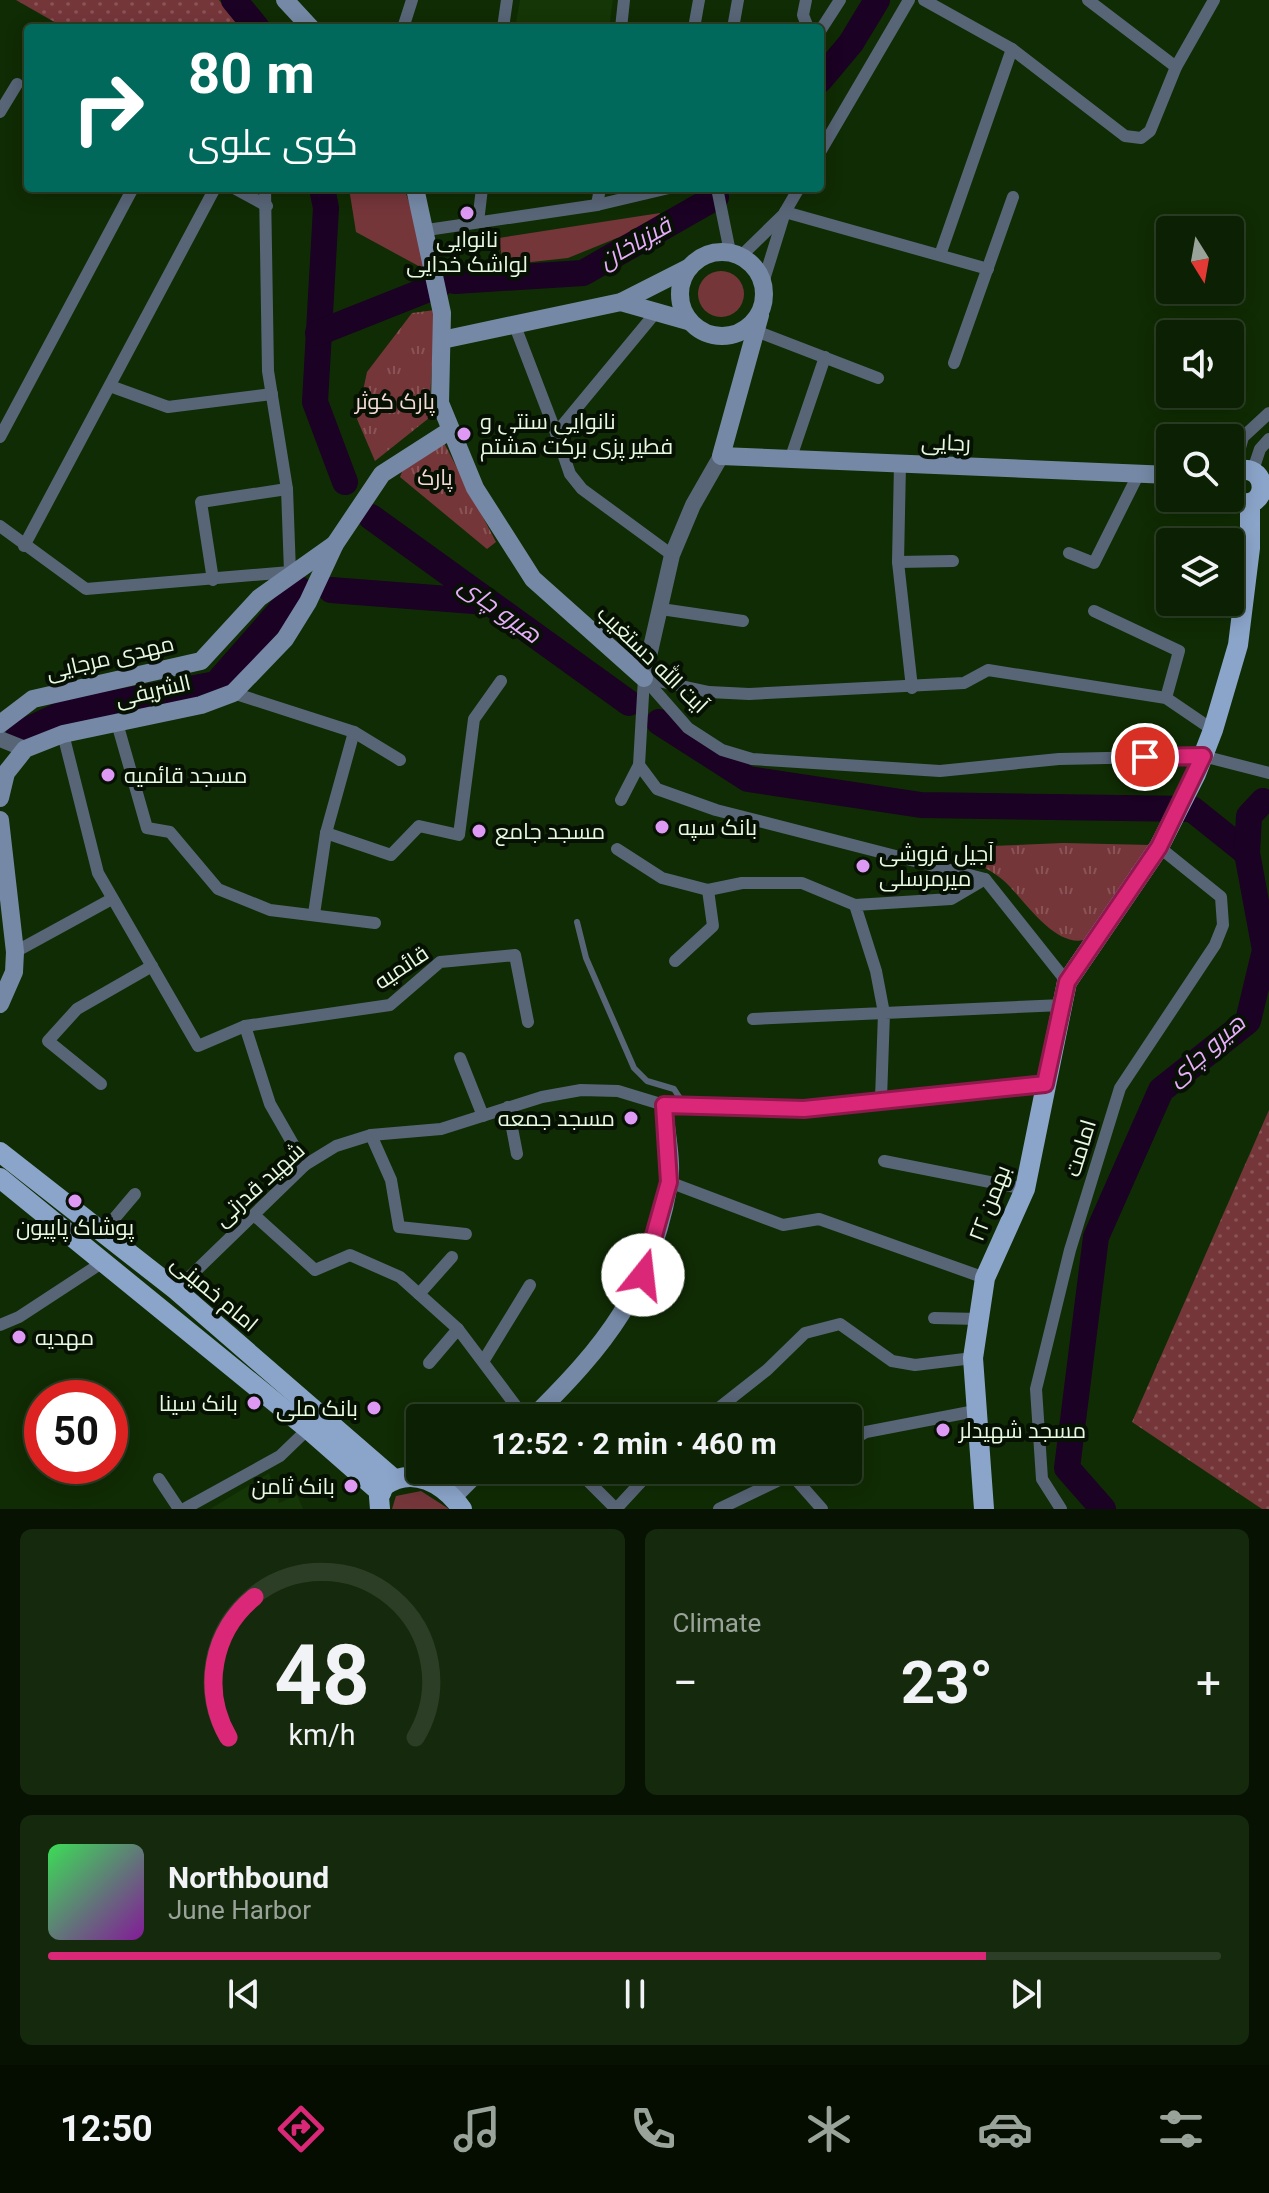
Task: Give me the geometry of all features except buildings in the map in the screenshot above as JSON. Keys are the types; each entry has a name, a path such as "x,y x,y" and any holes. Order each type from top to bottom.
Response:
{"main road":[{"path":"285,0 307,24"},
{"path":"416,192 427,230"},
{"name":"آیت الله دستغیب","path":"427,230 442,313 440,403 449,431 493,519 533,579 644,678"},
{"path":"442,340 621,302 714,253 735,254 751,263 763,283 758,323 721,456"},
{"path":"688,321 679,293 690,267"},
{"path":"621,302 688,321 697,329 719,337 748,364"},
{"path":"719,337 743,332 758,323"},
{"name":"الشریفی","path":"25,749 63,734 201,705 233,693 285,639 308,602 335,544 382,474 449,431"},
{"name":"رجایی","path":"721,456 1156,474"},
{"path":"1244,470 1253,470 1262,477 1267,488 1260,499 1250,504 1244,503"},
{"path":"1200,765 1238,645 1250,548 1250,504"},
{"name":"مهدی مرجایی","path":"0,724 33,699 124,681 201,661 259,598 290,572 335,544"},
{"path":"0,798 6,773 25,749"},
{"name":"۲۲ بهمن","path":"984,1509 973,1358 985,1278 1025,1189 1067,982 1159,847 1200,765"},
{"path":"0,820 15,952 8,993 0,1004"},
{"path":"546,1404 580,1371 614,1329 643,1275 669,1182 664,1105"},
{"name":"امام خمینی","path":"0,1152 176,1290 385,1494"},
{"name":"امام خمینی","path":"0,1178 385,1494"},
{"path":"385,1494 424,1478 458,1503 471,1484"}],"street":[{"path":"404,24 412,0"},
{"path":"504,24 507,0"},
{"path":"621,24 624,0"},
{"path":"695,24 699,0"},
{"path":"734,24 738,0"},
{"path":"806,0 803,15 806,24"},
{"path":"824,25 840,0"},
{"path":"824,145 909,0"},
{"path":"924,0 1012,49 1125,136 1141,138 1150,131 1176,67 1214,0"},
{"path":"1088,0 1176,67"},
{"path":"940,255 1012,49"},
{"path":"0,112 17,84"},
{"path":"0,437 131,192"},
{"path":"24,546 213,192"},
{"path":"241,192 267,206"},
{"path":"0,526 86,589 290,572 287,489 268,371 265,192"},
{"path":"478,222 482,192"},
{"path":"597,205 599,192"},
{"path":"427,230 597,205 651,192"},
{"path":"718,192 735,254 785,212"},
{"path":"763,283 785,212 797,192"},
{"path":"954,363 1013,197"},
{"path":"785,212 988,269"},
{"path":"556,433 657,311"},
{"path":"758,323 825,357 878,378"},
{"path":"515,326 570,474 582,489 672,555"},
{"path":"790,460 825,357"},
{"path":"110,386 168,407 272,394"},
{"path":"1244,436 1269,413"},
{"path":"1253,470 1260,449 1269,439"},
{"path":"621,800 639,765 644,678 672,555 693,505 721,456"},
{"path":"900,464 898,562 912,688"},
{"path":"1069,553 1094,563 1139,473"},
{"path":"213,580 201,502 287,489"},
{"path":"898,562 953,561"},
{"path":"661,609 743,621"},
{"path":"1094,611 1179,651 1166,698"},
{"path":"644,678 709,692 749,694 964,683 988,670 1166,698 1213,730"},
{"name":"آیت الله دستغیب","path":"644,678 688,728 722,750 752,759 940,771 1059,759 1200,765 1269,773"},
{"path":"326,833 391,855 419,826 459,835 474,719 501,681"},
{"path":"233,693 354,732 400,760"},
{"path":"117,723 147,828 170,832 218,889 270,910 375,923"},
{"path":"314,914 326,833 354,732"},
{"path":"63,734 98,873 110,900 152,966 77,1009 48,1041 101,1084"},
{"path":"0,739 25,749"},
{"path":"639,765 657,789 716,810 985,879 1067,982"},
{"name":"امامت","path":"1061,1509 1042,1479 1036,1389 1070,1250 1120,1088 1215,945 1223,925 1221,897 1159,847"},
{"path":"617,849 662,878 708,890 742,883 802,883 855,905 951,899 985,879"},
{"path":"675,961 713,926 708,890"},
{"path":"15,952 110,900"},
{"path":"855,905 876,971 884,1013 881,1099"},
{"name":"قائمیه","path":"152,966 198,1046 245,1026 390,1005 440,962 515,955 528,1022"},
{"path":"753,1019 1063,1005"},
{"path":"245,1026 270,1104 305,1165"},
{"path":"460,1058 483,1116"},
{"name":"شهید قدرتی","path":"176,1290 305,1165 336,1146 371,1135 441,1129 508,1107 581,1090 618,1091 664,1105 804,1109 1045,1084"},
{"path":"508,1107 517,1154"},
{"path":"371,1135 391,1180 399,1227 466,1234"},
{"path":"884,1161 1025,1189"},
{"path":"669,1182 783,1225 819,1219 985,1278"},
{"path":"102,1233 135,1194"},
{"path":"254,1215 315,1270 350,1255 400,1277 458,1329 515,1404"},
{"path":"419,1294 452,1257"},
{"path":"0,1325 19,1317 103,1262"},
{"path":"484,1360 530,1285"},
{"path":"934,1318 979,1319"},
{"path":"724,1404 767,1370 805,1333 840,1324 892,1361 915,1365 973,1358"},
{"path":"429,1363 458,1329"},
{"path":"862,1434 975,1411"},
{"path":"159,1479 182,1509 280,1456 308,1429"},
{"path":"591,1484 616,1509 639,1484"},
{"path":"719,1509 771,1484"},
{"path":"804,1484 822,1509"}],"lane":[{"path":"577,922 586,958 634,1068 647,1081 674,1089 685,1106"}],"shaded area":[{"path":"520,0 613,0 610,24 516,24"},
{"path":"269,1473 279,1503 297,1495 303,1509 210,1509"}],"green space":[{"path":"16,0 219,0 237,24 58,24"},
{"path":"350,192 405,192 435,275 356,232"},
{"path":"660,213 659,221 568,258 503,265 499,238"},
{"path":"721,271 738,277 744,294 738,311 721,317 704,311 698,294 704,277"},
{"name":"پارک کوثر","path":"435,310 429,418 375,461 357,419 367,372 412,313"},
{"name":"پارک","path":"444,443 496,542 487,549 400,477 403,469"},
{"path":"1063,843 1151,845 1102,929 1083,940 1070,939 1057,933 1033,913 1003,880 961,854 992,846"},
{"path":"1269,1110 1269,1509 1262,1509 1132,1422"},
{"path":"421,1491 449,1509 392,1509 396,1496"}],"waterway":[{"name":"هیرو چای","path":"234,0 254,24"},
{"name":"قیزباخان","path":"824,75 851,43 877,0"},
{"name":"هیرو چای","path":"323,192 326,208 315,402 345,482"},
{"name":"قیزباخان","path":"455,281 583,273 716,197"},
{"path":"318,333 439,285"},
{"name":"هیرو چای","path":"371,517 629,703"},
{"path":"19,734 66,712 216,684 299,589"},
{"path":"331,590 487,602"},
{"name":"هیرو چای","path":"659,722 748,779 921,805 1192,809 1247,853"},
{"name":"هیرو چای","path":"1103,1509 1067,1468 1096,1237 1161,1090 1248,1021 1265,950 1247,853 1249,816 1263,801"}],"place":[{"name":"نانوایی لواشک خدایی","path":"467,213"},
{"name":"نانوایی سنتی و فطیر پزی برکت هشتم","path":"464,434"},
{"name":"مسجد قائمیه","path":"108,775"},
{"name":"بانک سپه","path":"662,827"},
{"name":"مسجد جامع","path":"479,831"},
{"name":"آجیل فروشی میرمرسلی","path":"863,866"},
{"name":"مسجد جمعه","path":"631,1118"},
{"name":"پوشاک پاپیون","path":"75,1201"},
{"name":"مهدیه","path":"19,1337"},
{"name":"بانک سینا","path":"254,1403"},
{"name":"بانک ملی","path":"374,1408"},
{"name":"مسجد شهیدلر","path":"943,1430"},
{"name":"بانک ثامن","path":"351,1486"}],"route":[{"path":"643,1275 669,1182 664,1105 804,1109 1045,1084 1067,982 1159,847 1203,756 1145,757"}]}
